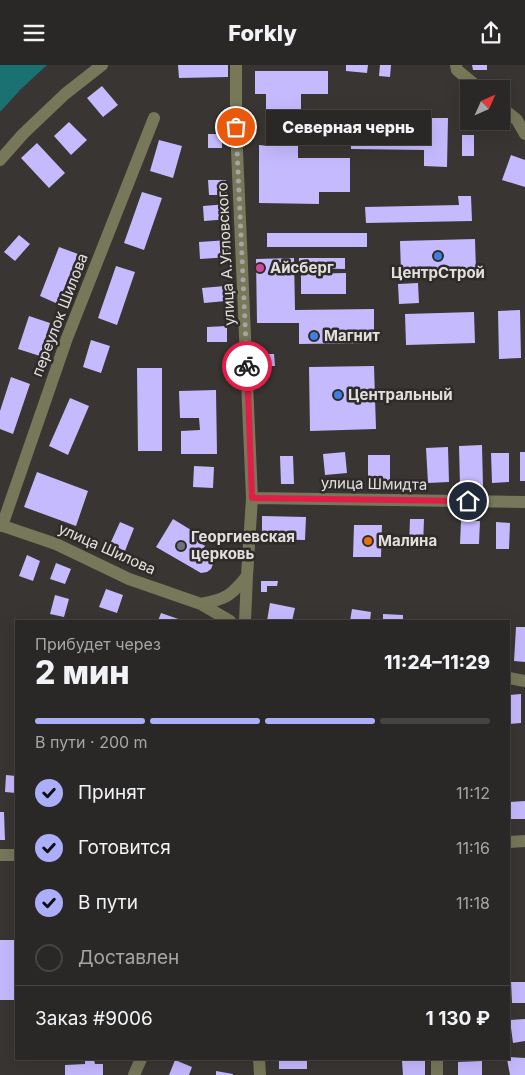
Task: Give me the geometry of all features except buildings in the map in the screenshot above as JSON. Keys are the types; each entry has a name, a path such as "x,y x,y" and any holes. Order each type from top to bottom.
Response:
{"street":[{"path":"0,160 23,134 65,93 102,65"},
{"name":"улица А.Угловского","path":"236,65 236,127 252,498 245,620"},
{"path":"456,65 457,70 469,80"},
{"path":"510,114 517,120 525,134"},
{"name":"переулок Шилова","path":"1,525 67,338 154,118"},
{"name":"улица Шмидта","path":"252,498 525,502"},
{"name":"улица Шилова","path":"1,525 56,544 129,579 201,604 228,620"},
{"path":"201,604 224,598 233,593 247,576"},
{"path":"510,678 525,681"},
{"path":"510,842 525,841"},
{"path":"0,855 15,855"},
{"path":"134,1075 141,1060"},
{"path":"260,1060 260,1075"},
{"path":"437,1060 437,1075"}],"water":[{"path":"0,65 47,65 0,112"}],"way so far":[{"path":"236,127 247,366"}],"place":[{"name":"Северная чернь","path":"236,127"},
{"name":"ЦентрСтрой","path":"438,256"},
{"name":"Айсберг","path":"260,268"},
{"name":"Магнит","path":"314,336"},
{"name":"Центральный","path":"338,395"},
{"name":"Малина","path":"368,541"},
{"name":"Георгиевская церковь","path":"181,546"}],"route":[{"path":"247,366 252,498 468,501"}]}
